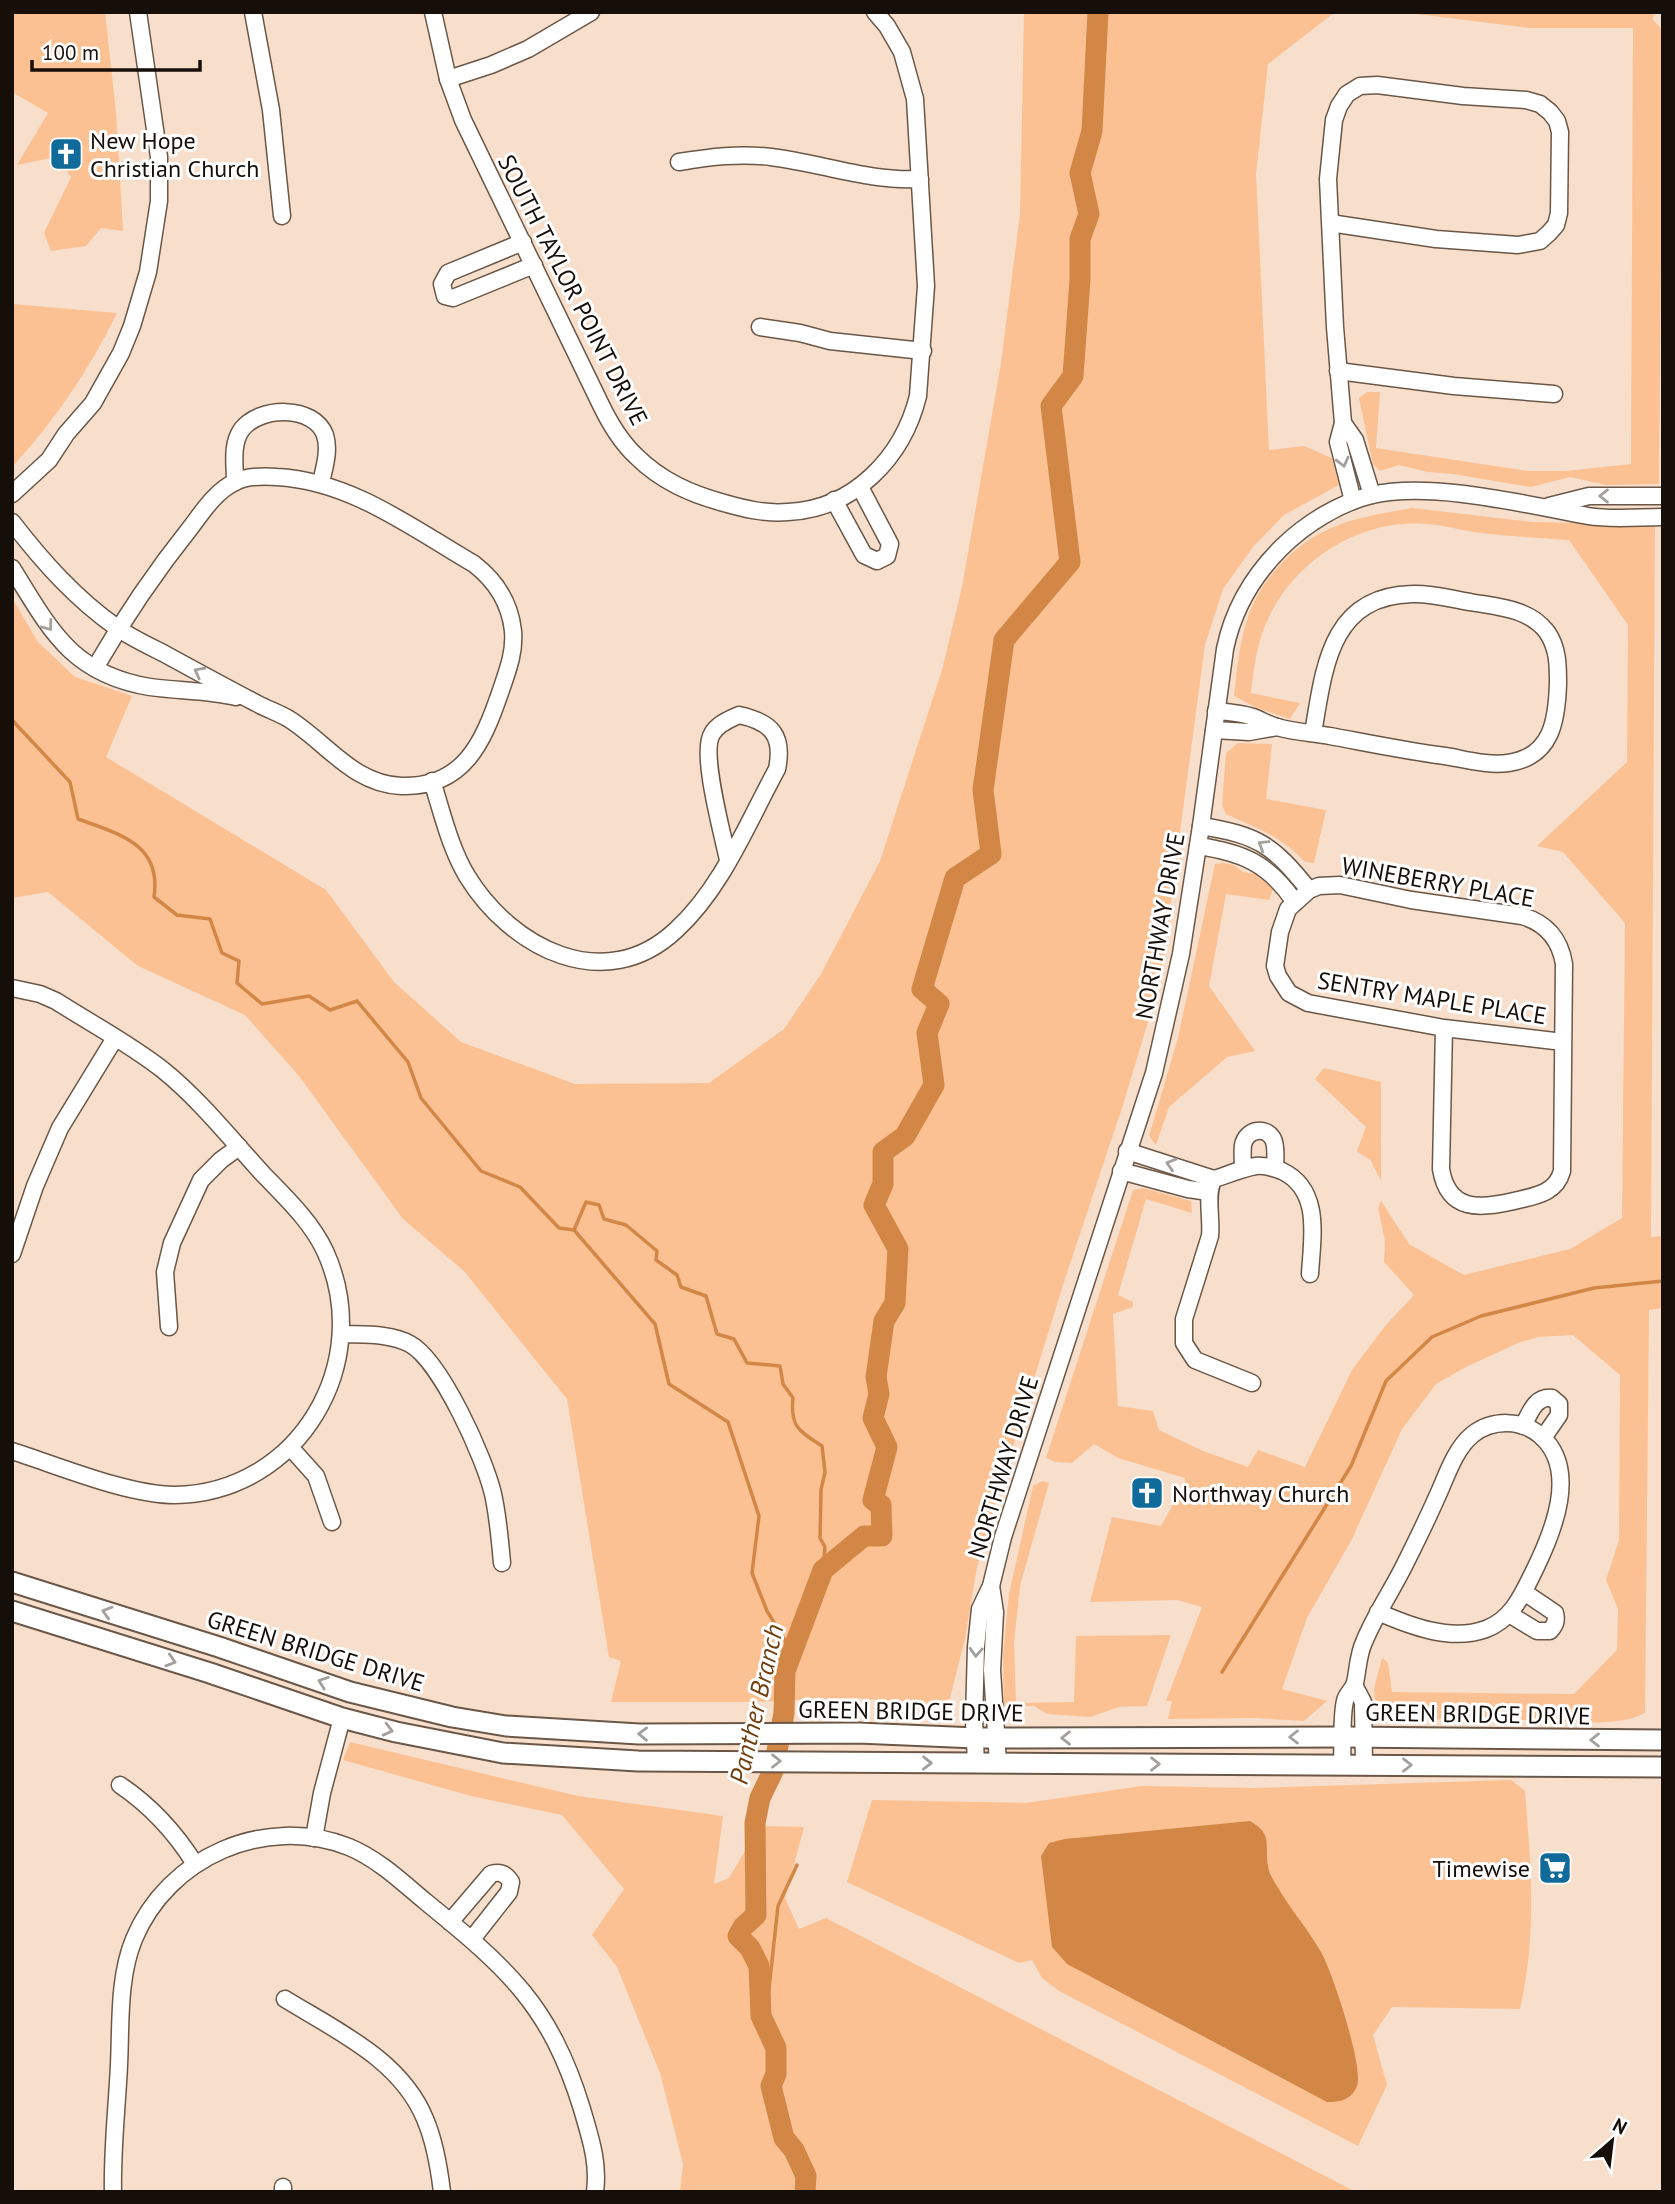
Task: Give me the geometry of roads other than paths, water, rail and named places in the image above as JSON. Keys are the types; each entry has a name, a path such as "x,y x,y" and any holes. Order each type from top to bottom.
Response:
{"main road":[{"name":"GREEN BRIDGE DRIVE","path":"12,1582 219,1647 350,1692 452,1717 506,1726 639,1734 858,1733 986,1738 1659,1738"},
{"name":"GREEN BRIDGE DRIVE","path":"12,1611 342,1718 446,1744 503,1753 626,1761 1658,1769"},
{"path":"342,1718 344,1709 352,1704 427,1722 506,1726"},
{"path":"1533,1740 1540,1766"}],"street":[{"path":"12,494 49,460 66,434 93,403 121,353 148,272 159,201 159,157 138,12"},
{"path":"253,12 271,110 282,216"},
{"name":"SOUTH TAYLOR POINT DRIVE","path":"433,12 448,79 463,120 609,422 634,455 654,472 698,496 758,511 790,512 817,507 860,487 892,455 909,427 918,396 926,286 912,85 902,51 875,12"},
{"path":"448,79 528,49 591,12"},
{"path":"1330,223 1450,240 1518,246 1540,241 1556,225 1559,213 1560,132 1557,121 1540,104 1526,100 1463,96 1377,85 1360,86 1347,94 1339,106 1334,120 1328,179 1330,223 1338,370 1343,423 1338,442 1353,501"},
{"path":"679,162 740,154 802,162 881,179 920,179"},
{"path":"523,242 448,273 442,285 445,296 453,298 534,265"},
{"path":"760,327 841,343 923,351"},
{"path":"1338,370 1454,386 1553,394"},
{"path":"235,482 234,450 241,431 254,417 271,412 304,415 316,422 324,434 328,452 321,483"},
{"path":"1343,423 1355,440 1372,495"},
{"path":"12,522 62,582 118,629 297,724 353,771 376,782 415,786 432,781 455,770 474,752 487,731 512,656 513,631 506,604 493,582 474,564 370,503 321,483 271,477 235,482 212,501 156,570 118,629 95,668"},
{"path":"834,500 864,555 877,561 887,556 890,544 860,487"},
{"name":"NORTHWAY DRIVE","path":"976,1764 986,1738 992,1670 995,1612 991,1586 1003,1537 1154,1073 1181,954 1228,632 1255,578 1266,563 1303,529 1353,501 1372,495 1437,492 1547,507 1591,517 1663,517"},
{"name":"NORTHWAY DRIVE","path":"1547,507 1590,496 1663,496"},
{"path":"12,568 48,628 69,650 95,668 139,685 229,695 259,705"},
{"path":"1216,711 1251,716 1277,727 1496,764 1517,761 1541,747 1554,726 1558,713 1558,659 1554,645 1536,621 1510,609 1429,595 1406,594 1384,599 1371,604 1348,622 1338,635 1325,662 1313,733"},
{"path":"432,781 459,860 484,899 526,936 551,951 574,960 600,964 622,961 656,946 676,931 717,881 777,769 781,750 775,733 758,719 739,715 723,723 711,734 707,756 728,860"},
{"path":"1214,730 1249,732 1277,727"},
{"path":"1198,846 1234,852 1262,867 1277,878 1294,901 1309,890 1290,867 1259,842 1234,832 1201,826"},
{"name":"WINEBERRY PLACE","path":"1309,890 1319,886 1340,885 1411,900 1522,916 1538,923 1554,936 1560,945 1564,964 1563,1042"},
{"name":"SENTRY MAPLE PLACE","path":"1294,901 1283,920 1275,966 1283,986 1289,993 1308,1003 1444,1028 1563,1042"},
{"path":"12,988 40,994 56,1001 155,1064 181,1086 306,1221 325,1251 337,1287 341,1334 338,1362 329,1389 317,1413 290,1447 268,1465 245,1478 215,1489 174,1495 128,1488 12,1451"},
{"path":"1444,1028 1443,1179 1453,1196 1477,1208 1543,1194 1557,1185 1562,1171 1563,1042"},
{"path":"12,1254 35,1186 60,1128 115,1038"},
{"path":"1243,1169 1243,1143 1250,1133 1255,1131 1267,1133 1274,1141 1275,1168"},
{"path":"169,1327 165,1272 172,1243 201,1180 239,1147"},
{"path":"1127,1151 1211,1185"},
{"path":"1121,1171 1188,1189 1211,1185 1243,1169 1259,1166 1275,1168 1298,1182 1310,1203 1310,1273"},
{"path":"1211,1185 1210,1236 1184,1319 1184,1343 1195,1360 1252,1383"},
{"path":"341,1334 402,1340 414,1346 432,1363 482,1459 493,1495 502,1563"},
{"path":"1523,1426 1537,1402 1542,1398 1552,1398 1559,1404 1559,1415 1543,1438"},
{"path":"1342,1765 1354,1737 1363,1702 1354,1685 1363,1644 1378,1612 1401,1571 1454,1461 1466,1440 1485,1427 1511,1423 1523,1426 1543,1438 1556,1458 1560,1474 1559,1502 1552,1530 1524,1592 1509,1614 1484,1630 1459,1634 1431,1631 1402,1623 1378,1612"},
{"path":"290,1447 316,1476 332,1522"},
{"path":"1509,1614 1537,1631 1549,1631 1554,1626 1555,1614 1524,1592"},
{"path":"314,1838 323,1793 340,1736 342,1718"},
{"path":"1354,1737 1364,1765"},
{"name":"NORTHWAY DRIVE","path":"986,1738 998,1764"},
{"path":"120,1785 159,1817 195,1864"},
{"path":"113,2192 123,1987 129,1953 141,1924 160,1896 195,1864 219,1850 249,1840 283,1836 334,1842 366,1856 472,1939 515,1980 559,2046 573,2080 596,2162 595,2192"},
{"path":"450,1922 491,1874 498,1872 507,1875 511,1882 509,1892 472,1939"},
{"path":"285,1999 371,2053 407,2087 417,2101 431,2133 442,2192"}],"waterway":[{"name":"Panther Branch","path":"805,2192 806,2176 794,2150 784,2138 771,2086 776,2074 776,2048 761,2016 759,1966 750,1948 738,1936 756,1915 755,1823 760,1798 773,1771 778,1746 784,1713 785,1671 823,1570 864,1536 882,1536 881,1505 873,1500 887,1447 873,1418 879,1394 876,1377 884,1321 895,1303 898,1249 874,1205 883,1184 883,1152 905,1136 934,1085 927,1033 939,1004 922,989 955,878 991,854 983,790 1004,640 1070,562 1051,406 1073,376 1080,239 1089,214 1080,173 1092,131 1098,12"},
{"path":"12,720 70,782 78,819 122,836 144,853 155,879 154,897 177,915 210,919 222,953 239,961 237,983 262,1004 309,996 330,1010 357,1001 408,1062 421,1098 481,1171 520,1187 559,1228 574,1230 586,1202 599,1205 604,1219 626,1225 657,1251 656,1260 677,1275 681,1287 706,1296 717,1334 734,1339 747,1363 780,1366 783,1384 793,1398 795,1422 802,1432 822,1446 825,1472 821,1490 820,1538 825,1547 823,1570"},
{"path":"574,1230 655,1324 669,1384 728,1422 759,1516 752,1573 767,1611 792,1652"},
{"path":"1222,1672 1351,1466 1386,1381 1432,1337 1481,1316 1594,1288 1663,1281"},
{"path":"765,2025 778,1906 797,1865"}],"place":[{"name":"New Hope Christian Church","path":"66,154"},
{"name":"Northway Church","path":"1147,1493"},
{"name":"Timewise","path":"1555,1868"}]}
